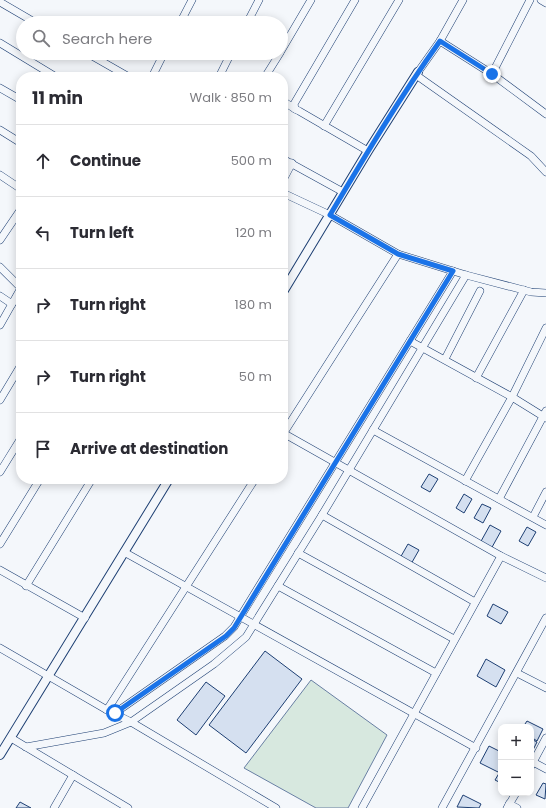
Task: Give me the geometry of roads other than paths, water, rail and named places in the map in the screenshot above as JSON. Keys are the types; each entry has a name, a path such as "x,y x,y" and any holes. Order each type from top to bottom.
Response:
{"street":[{"path":"184,16 192,0"},
{"path":"251,16 259,0"},
{"path":"288,39 311,0"},
{"path":"295,108 295,101 355,0"},
{"path":"324,126 399,0"},
{"path":"288,284 368,151 440,41 463,0"},
{"path":"492,74 530,0"},
{"path":"541,0 546,3"},
{"path":"0,2 24,16"},
{"path":"440,41 492,74 546,114"},
{"path":"0,43 16,53"},
{"path":"28,60 48,72"},
{"path":"96,60 112,72"},
{"path":"154,72 160,60"},
{"path":"222,72 228,60"},
{"path":"268,72 275,60"},
{"path":"417,74 531,156 546,172"},
{"path":"0,88 16,97"},
{"path":"288,104 368,151"},
{"path":"0,130 16,140"},
{"path":"288,161 343,192"},
{"path":"288,171 292,163"},
{"path":"0,175 16,186"},
{"path":"288,195 330,215 398,254 466,275 524,290 546,293"},
{"path":"0,240 16,216"},
{"path":"0,224 7,228"},
{"path":"288,425 398,254"},
{"path":"0,267 16,283"},
{"path":"115,713 226,636 234,628 453,271"},
{"path":"26,747 104,733 131,722 214,664 239,644 255,624 466,275"},
{"path":"476,378 524,290"},
{"path":"445,359 480,291"},
{"path":"0,296 12,304"},
{"path":"0,325 16,297"},
{"path":"466,480 512,396 546,328"},
{"path":"410,341 545,415 499,499"},
{"path":"0,400 16,374"},
{"path":"373,430 546,525"},
{"path":"288,436 501,556 546,578"},
{"path":"0,472 16,446"},
{"path":"0,544 37,484"},
{"path":"26,586 89,484"},
{"path":"0,754 85,618 165,484"},
{"path":"107,710 251,484"},
{"path":"533,517 546,492"},
{"path":"322,515 475,602"},
{"path":"124,552 476,748"},
{"path":"298,553 454,639"},
{"path":"362,808 501,556"},
{"path":"0,570 85,618"},
{"path":"278,586 436,673"},
{"path":"442,808 546,618"},
{"path":"0,648 107,710 131,722 276,808"},
{"path":"517,673 546,688"},
{"path":"11,738 73,775 117,805 128,808"},
{"path":"534,760 546,738"},
{"path":"534,765 546,769"},
{"path":"54,808 73,775"},
{"path":"514,796 508,806 517,808"}]}
